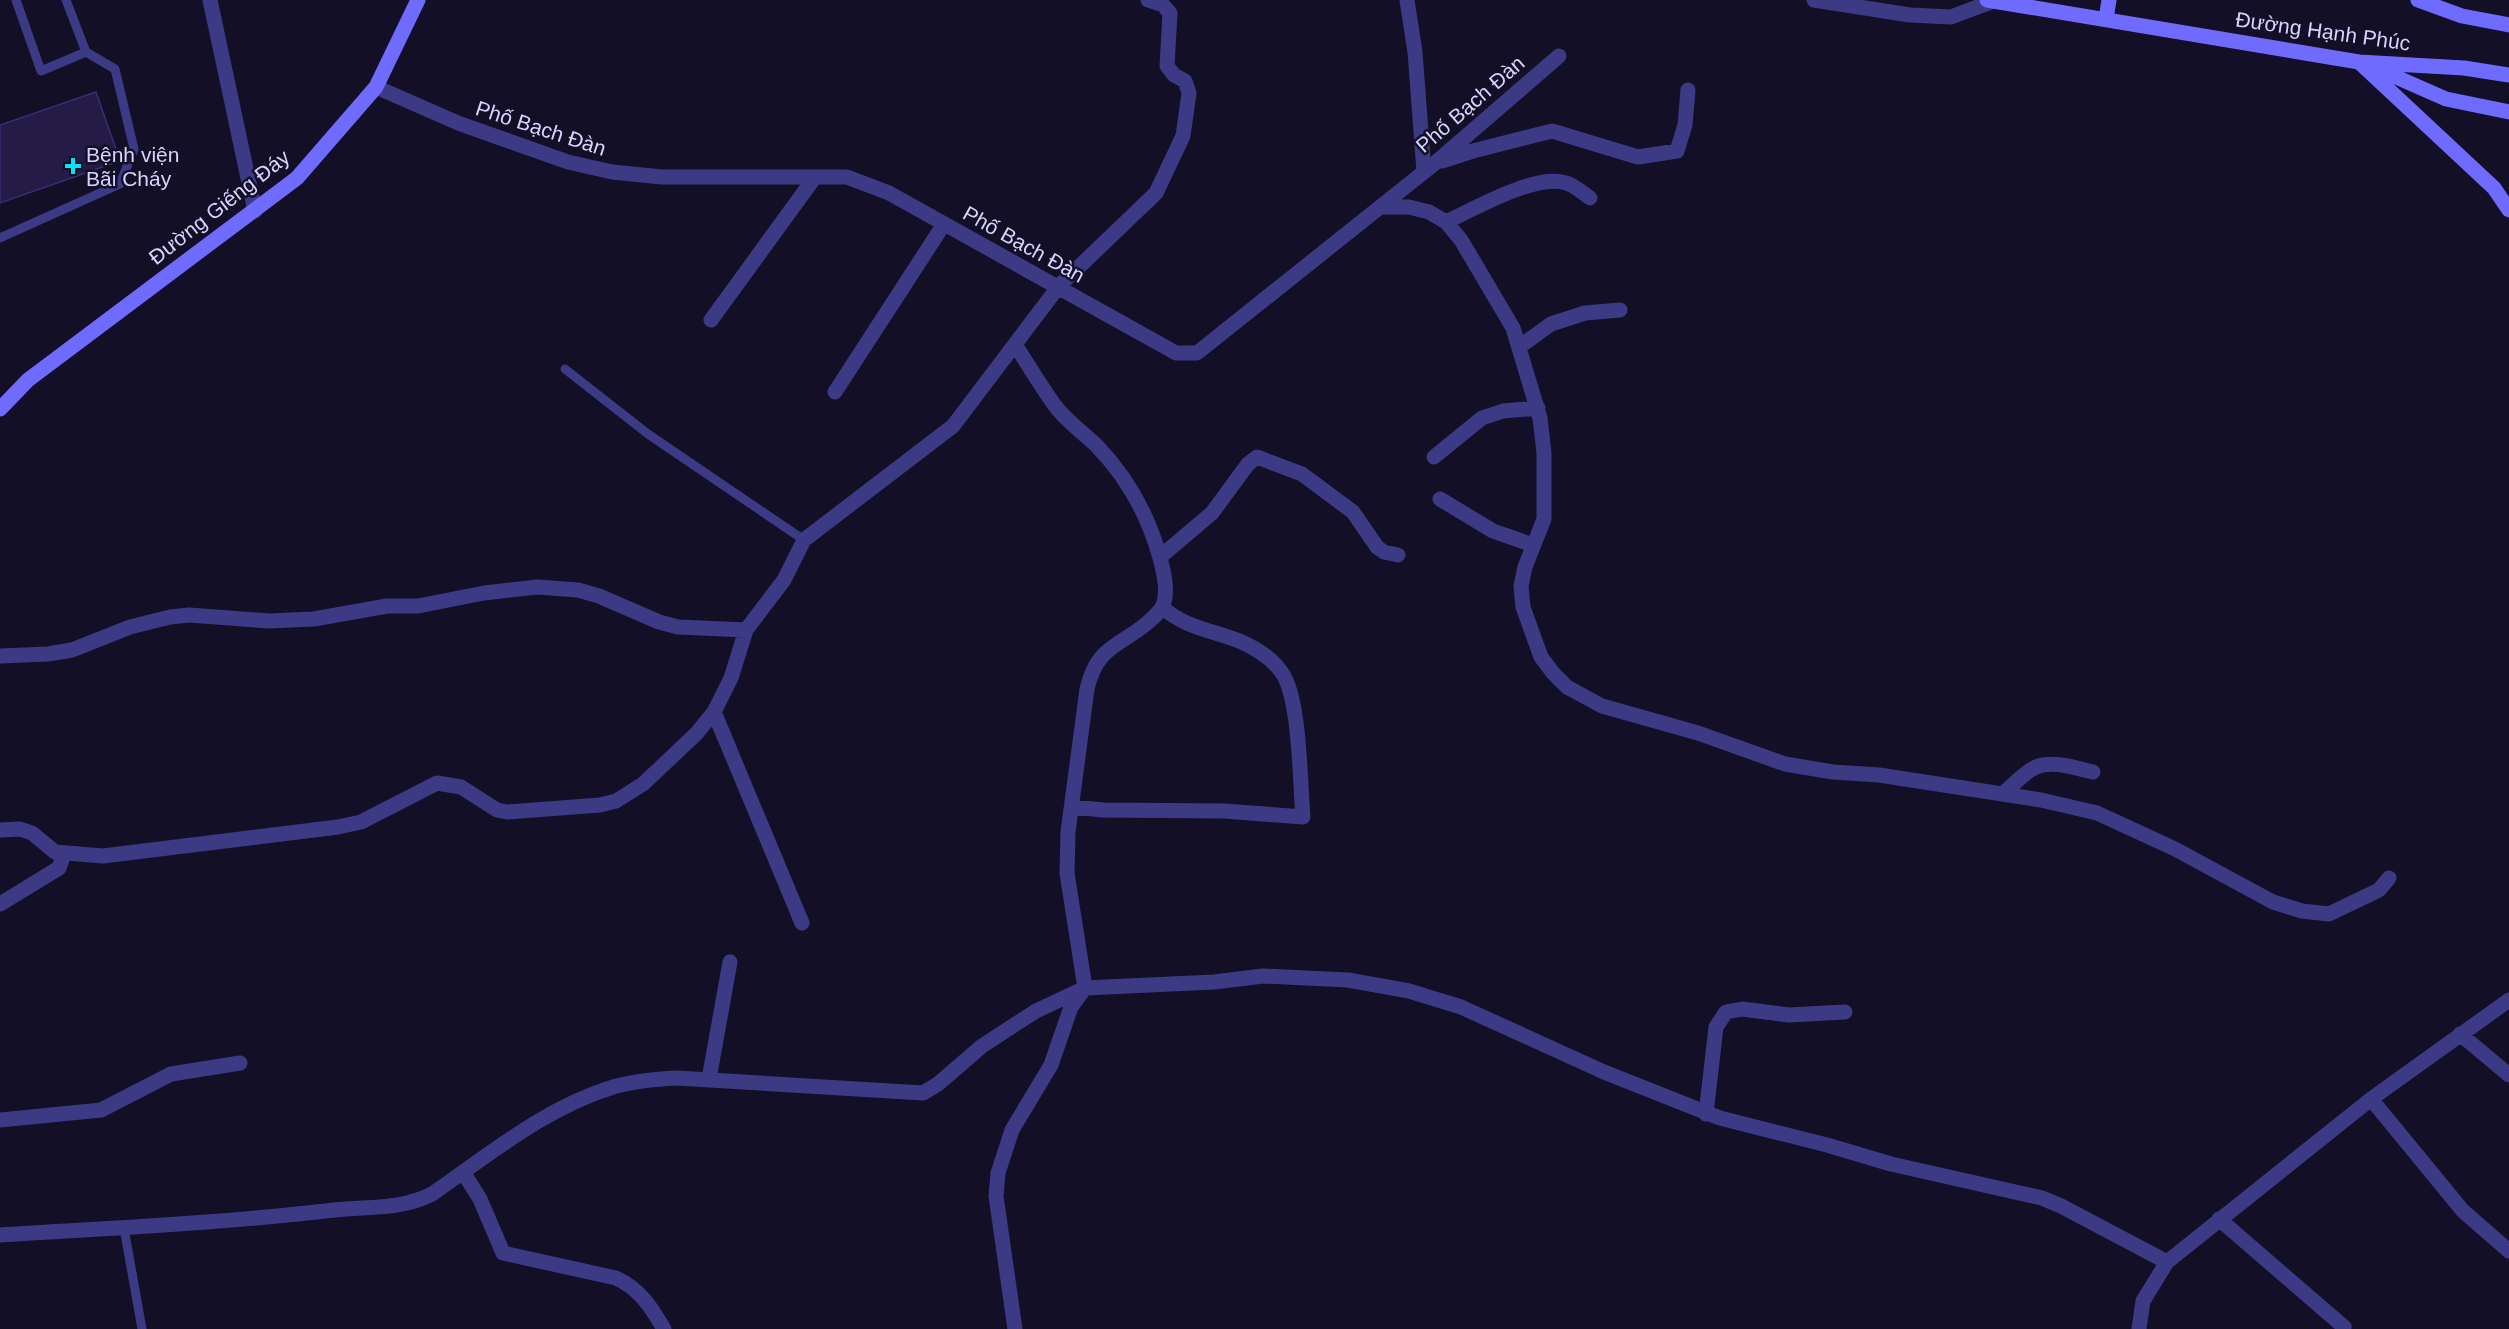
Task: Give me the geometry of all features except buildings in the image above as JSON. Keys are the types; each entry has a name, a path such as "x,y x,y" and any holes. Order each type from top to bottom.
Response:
{"main road":[{"name":"Đường Giếng Đáy","path":"0,409 28,380 180,264 255,212 297,178 376,87 417,0"},
{"name":"Đường Hạnh Phúc","path":"1989,0 2360,62 2464,68 2509,75"},
{"path":"2106,19 2109,0"},
{"name":"Đường Hạnh Phúc","path":"2418,0 2462,16 2509,25"},
{"path":"2360,62 2446,99 2509,112"},
{"path":"2360,62 2494,188 2509,210"}],"street":[{"path":"210,0 255,212"},
{"path":"0,830 20,829 32,833 47,847 64,854 103,856 338,827 369,818 437,783 461,787 501,811 600,805 616,801 643,784 696,734 714,712 731,678 746,630 784,580 804,540 953,426 1016,346 1059,286 1156,194 1183,136 1189,93 1185,81 1174,75 1167,66 1170,13 1163,5 1148,0"},
{"path":"1407,0 1429,167 1473,151 1552,131 1638,157 1677,151 1685,124 1688,90"},
{"name":"Đường Hạnh Phúc","path":"1814,0 1910,15 1951,17 1989,0"},
{"name":"Phố Bạch Đàn","path":"376,87 458,123 568,162 612,172 662,177 847,177 889,193 1176,353 1197,353 1429,167 1559,56"},
{"path":"711,320 815,177"},
{"path":"1446,222 1519,188 1550,181 1566,183 1590,198"},
{"path":"1380,207 1409,207 1430,212 1446,222 1461,240 1513,328 1538,408 1544,453 1544,519 1533,545 1521,586 1523,607 1541,657 1567,687 1582,697 1602,706 1698,733 1762,757 1803,768 1879,775 2082,809 2109,818 2175,849 2273,902 2302,911 2330,914 2379,890 2389,878"},
{"path":"835,392 944,224"},
{"path":"1519,347 1551,324 1584,313 1620,310"},
{"path":"1015,1329 996,1196 998,1173 1012,1130 1047,1073 1071,1007 1085,988 1067,873 1068,832 1087,689 1098,660 1107,650 1137,631 1162,607 1166,589 1160,557 1148,520 1137,496 1121,472 1058,409 1016,346"},
{"path":"1434,457 1482,418 1503,411 1538,408"},
{"path":"1160,557 1212,513 1248,464 1257,457 1302,474 1353,512 1377,547 1384,552 1398,555"},
{"path":"1440,499 1493,531 1533,545"},
{"path":"0,656 48,654 72,650 130,627 170,617 189,615 269,621 314,619 387,606 418,606 484,593 537,587 559,587 589,593 658,622 678,627 746,630"},
{"path":"1073,807 1104,810 1224,811 1303,817 1292,694 1283,675 1270,660 1254,648 1237,640 1184,623 1162,607"},
{"path":"714,712 802,923"},
{"path":"2002,794 2035,767 2068,766 2093,772"},
{"path":"0,904 59,868 64,854"},
{"path":"709,1079 730,962"},
{"path":"0,1235 198,1224 396,1206 415,1202 432,1194 543,1118 598,1092 614,1087 652,1080 709,1079 922,1093 938,1084 982,1046 1036,1011 1085,988 1287,976 1348,980 1435,998 1461,1007 1574,1059 1706,1114 1891,1164 2042,1198 2167,1262"},
{"path":"2139,1329 2143,1301 2167,1262 2371,1099 2509,1000"},
{"path":"1706,1114 1716,1027 1725,1011 1789,1014 1845,1012"},
{"path":"2460,1034 2509,1075"},
{"path":"0,1119 101,1110 171,1074 240,1063"},
{"path":"2371,1099 2463,1211 2509,1251"},
{"path":"463,1172 480,1199 503,1252 616,1278 632,1285 649,1303 664,1329"},
{"path":"2219,1219 2344,1327 2343,1329"}],"lane":[{"path":"16,0 41,71 86,52"},
{"path":"0,238 120,184 134,149 115,69 86,52 66,0"},
{"path":"565,369 648,434 804,540"},
{"path":"124,1228 142,1329"}],"place":[{"name":"Bệnh viện Bãi Cháy","path":"73,166"}]}
